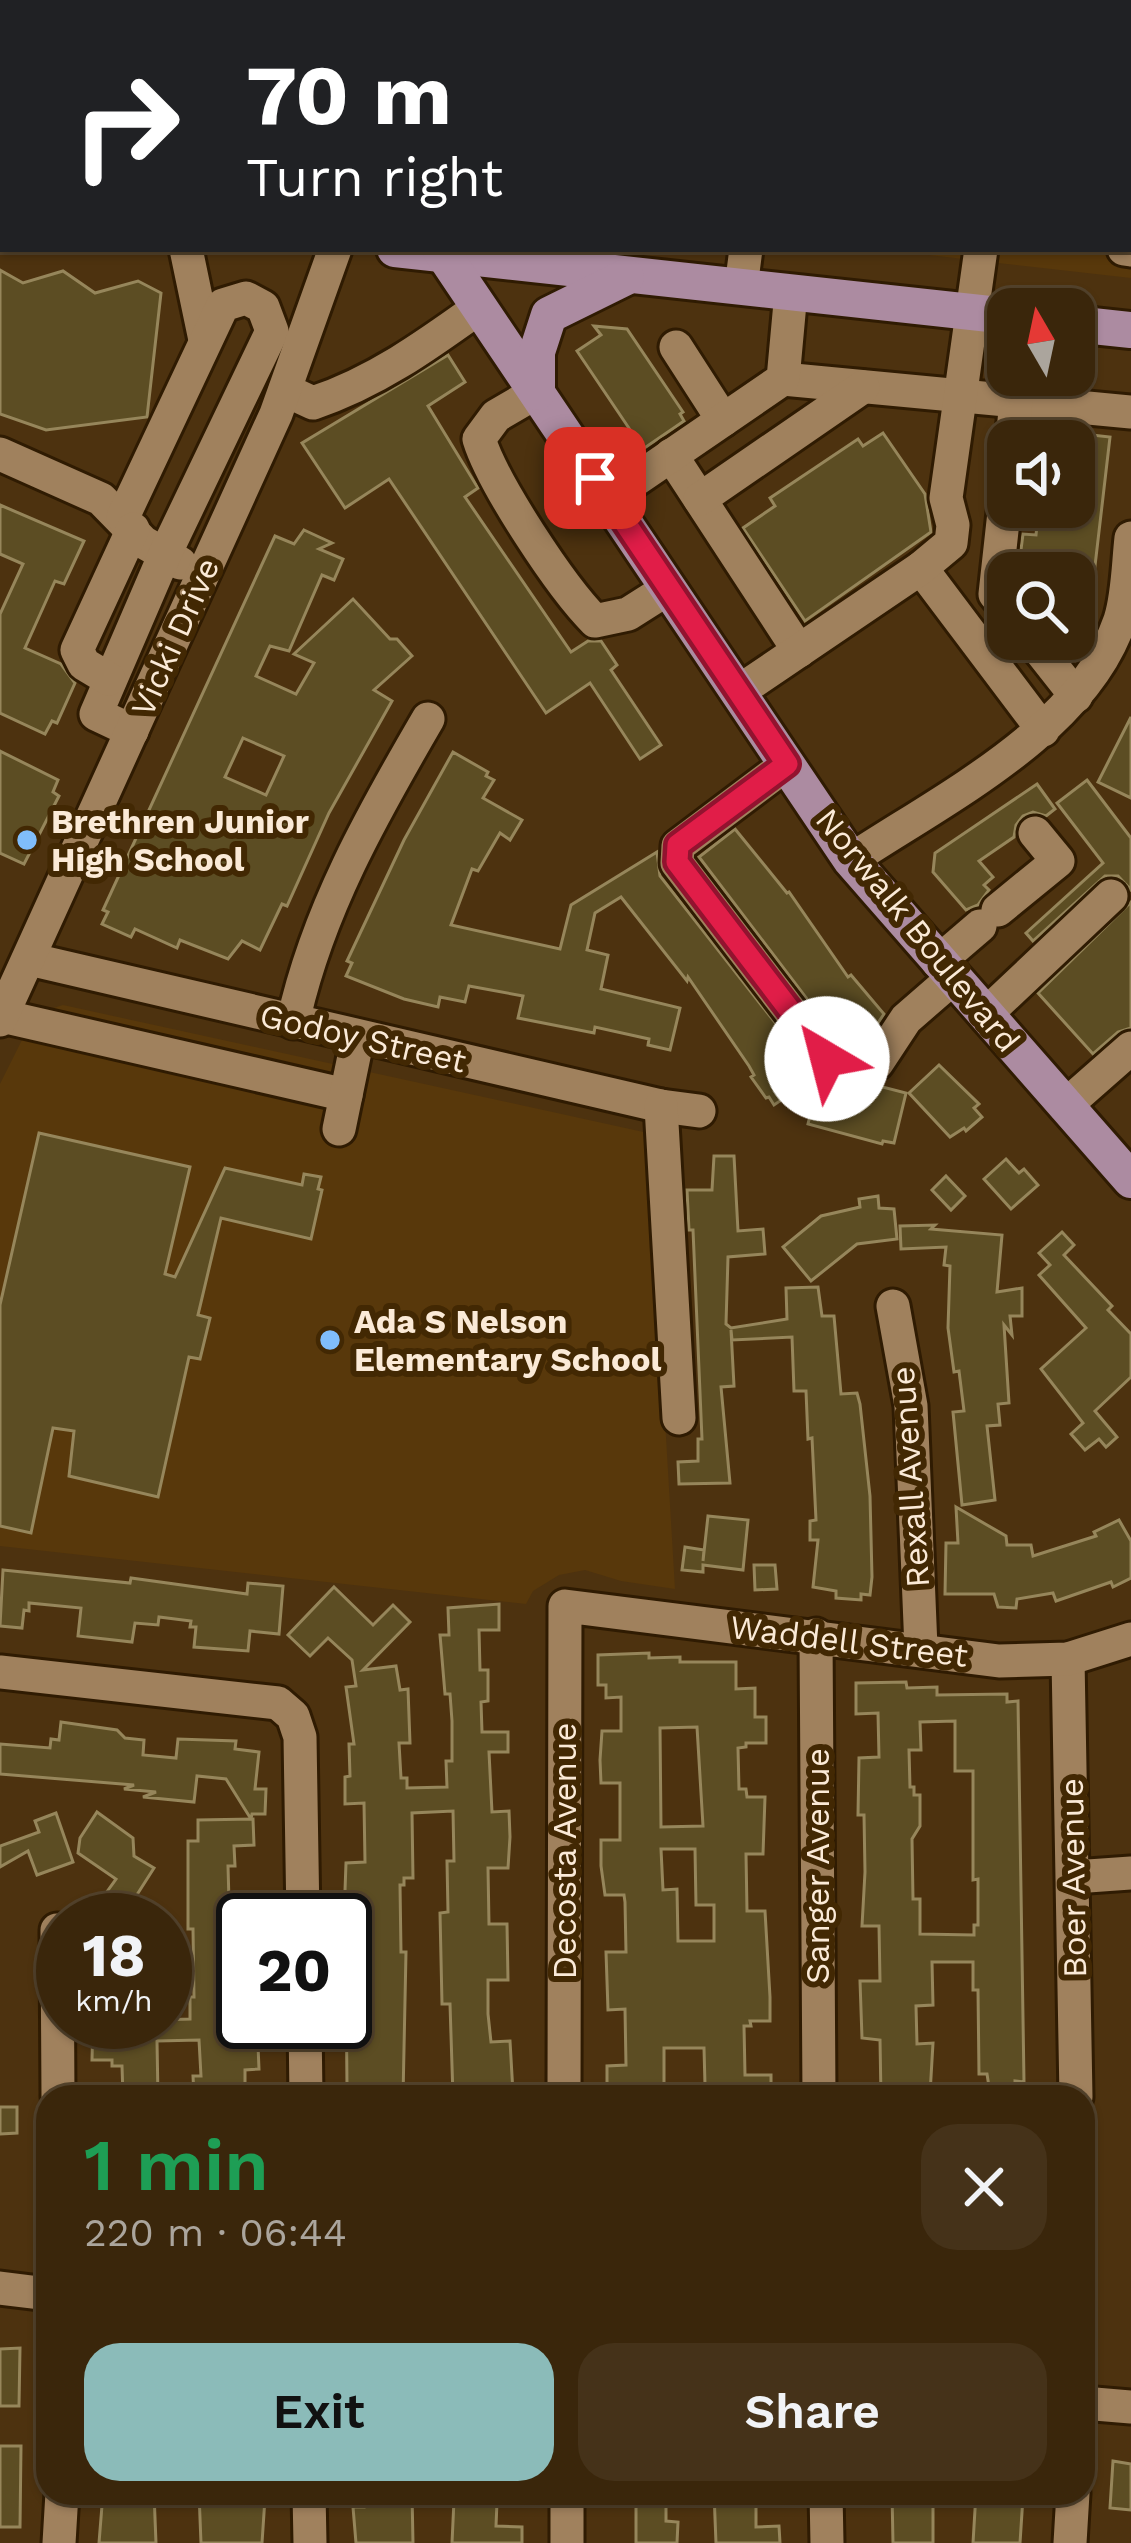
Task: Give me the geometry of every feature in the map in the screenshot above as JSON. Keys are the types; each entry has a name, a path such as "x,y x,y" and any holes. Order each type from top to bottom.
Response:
{"main road":[{"path":"442,252 626,277 987,314"},
{"name":"Norwalk Boulevard","path":"442,252 851,860 1131,1180"},
{"path":"537,392 537,352 549,315 626,277"},
{"path":"1095,326 1131,330"}],"street":[{"path":"187,252 206,340"},
{"name":"Vicki Drive","path":"1,1018 285,390 334,252"},
{"path":"741,287 746,252"},
{"path":"981,252 987,292"},
{"path":"783,379 791,292"},
{"path":"109,679 84,664 77,650 206,340 223,305 246,298 263,307 272,331 165,554 96,714 132,730"},
{"path":"285,390 314,403 347,391 382,374 480,308"},
{"path":"738,692 951,543 953,525 946,498 961,396 987,322"},
{"path":"676,346 723,420"},
{"path":"609,498 783,379 1131,412"},
{"path":"700,500 863,386"},
{"path":"537,392 496,416 478,439 511,502 580,606 595,621 611,621 669,588"},
{"path":"1014,420 1016,401"},
{"path":"0,454 101,499 143,542 202,576"},
{"path":"671,455 799,651"},
{"path":"851,860 1042,730 1076,696 1121,639 1131,538"},
{"path":"921,568 1042,730"},
{"path":"1048,660 1076,696"},
{"path":"292,1022 305,965 363,832 428,718"},
{"path":"787,764 678,845 677,862 827,1059 858,1068 877,1063 906,1019 989,918 1058,861 1035,833"},
{"path":"985,1015 1112,896"},
{"name":"Godoy Street","path":"29,958 292,1022 699,1111"},
{"path":"1,1018 343,1112 358,1037"},
{"path":"1065,1106 1131,1048"},
{"path":"662,1106 679,1418"},
{"name":"Rexall Avenue","path":"893,1306 911,1406 921,1648"},
{"name":"Waddell Street","path":"565,1606 999,1661 1068,1659 1131,1639"},
{"name":"Decosta Avenue","path":"564,2085 565,1606"},
{"name":"Sanger Avenue","path":"816,1635 819,2085"},
{"name":"Boer Avenue","path":"1068,1659 1076,2085"},
{"path":"0,1672 278,1703 293,1716 300,1737 303,1893"},
{"path":"1074,1877 1131,1873"},
{"path":"58,2049 58,2085"},
{"path":"305,2049 306,2085"},
{"path":"0,2288 36,2292"},
{"path":"1095,2404 1131,2408"},
{"path":"59,2543 61,2505"},
{"path":"309,2505 310,2543"},
{"path":"567,2505 567,2543"},
{"path":"826,2505 827,2543"},
{"path":"1070,2543 1072,2505"}],"shaded area":[{"path":"902,252 1131,252 1131,278"},
{"name":"Ada S Nelson Elementary School","path":"63,1005 648,1133 675,1589 585,1570 559,1575 533,1591 526,1604 0,1546 0,1084 35,1014"}],"building":[{"path":"0,270 23,283 63,271 95,293 138,281 161,293 147,417 46,430 0,414"},
{"path":"594,326 627,329 683,412 684,421 643,449 577,351 601,335"},
{"path":"448,355 465,382 428,406 478,488 465,497 571,652 588,641 601,641 617,665 611,670 661,745 640,759 590,683 546,713 389,479 345,508 302,443"},
{"path":"883,433 925,494 931,532 805,621 743,528 775,506 770,498 858,439 863,446"},
{"path":"1095,435 1110,437 1095,566 1095,552 1021,552 1023,534 1036,535 1037,528 1095,528"},
{"path":"0,505 84,541 64,584 55,581 25,648 61,664 75,683 57,723 52,721 45,734 0,713 0,614 23,564 0,554"},
{"path":"304,530 332,543 319,549 343,559 334,580 322,575 289,651 270,646 256,676 296,694 314,663 294,654 353,599 412,656 374,690 392,701 260,950 242,941 228,959 180,940 177,948 135,929 131,937 102,924 108,912 103,910 275,536 294,544","holes":["243,738 284,756 266,795 225,777"]},
{"path":"1131,717 1131,798 1098,782"},
{"path":"0,751 58,780 53,792 59,796 24,864 0,853"},
{"path":"453,752 494,780 483,798 522,820 510,840 500,833 478,871 472,869 451,925 560,949 571,905 657,852 660,876 817,1076 774,1105 766,1098 688,977 687,981 621,897 595,913 587,950 608,955 601,989 680,1008 670,1050 648,1045 649,1039 595,1027 594,1033 518,1018 523,996 469,986 465,1002 440,997 438,1007 346,976 352,963 347,961 404,840"},
{"path":"1087,780 1131,838 1131,890 1118,876 1105,876 1033,941 1026,933 1103,863 1057,803"},
{"path":"1037,784 1055,809 1046,816 1033,812 1023,816 1014,837 979,861 993,877 984,885 989,890 978,905 966,910 933,872 935,853"},
{"path":"735,829 789,892 848,977 884,1014 863,1045 839,1041 699,857"},
{"path":"1131,902 1131,1028 1118,1032 1093,1054 1038,993"},
{"path":"939,1065 979,1104 974,1108 982,1117 950,1137 909,1093"},
{"path":"819,1078 852,1088 875,1085 906,1093 894,1143 808,1124"},
{"path":"39,1133 190,1167 165,1274 175,1277 225,1168 302,1185 304,1174 321,1177 318,1189 322,1190 311,1239 221,1218 198,1315 210,1318 200,1359 189,1357 158,1497 69,1476 74,1431 53,1428 31,1533 0,1526 0,1305"},
{"path":"714,1156 734,1156 738,1231 763,1229 765,1254 728,1257 726,1324 731,1328 787,1319 786,1288 818,1287 822,1316 834,1316 841,1394 857,1393 870,1496 872,1577 870,1595 861,1594 861,1600 836,1598 836,1591 813,1587 818,1540 810,1540 810,1521 816,1520 812,1438 808,1439 806,1391 794,1391 792,1337 732,1340 731,1330 734,1386 721,1387 730,1483 679,1484 678,1462 698,1461 698,1439 702,1439 687,1190 712,1190"},
{"path":"1006,1159 1038,1185 1011,1209 984,1179"},
{"path":"946,1176 965,1196 951,1210 932,1190"},
{"path":"878,1196 879,1208 894,1209 897,1239 857,1244 811,1281 783,1247 821,1216 860,1207 859,1199"},
{"path":"935,1225 931,1229 1002,1235 997,1292 1022,1288 1022,1316 1010,1316 1012,1335 1004,1325 1009,1403 998,1404 1000,1425 987,1426 995,1500 962,1505 953,1412 964,1411 948,1328 946,1247 901,1249 900,1226"},
{"path":"1062,1232 1074,1245 1064,1255 1112,1306 1108,1310 1131,1334 1131,1377 1095,1411 1117,1437 1106,1447 1099,1439 1085,1450 1071,1434 1083,1423 1041,1369 1086,1328 1039,1275 1050,1265 1039,1253"},
{"path":"956,1507 1006,1536 1007,1545 1031,1545 1033,1556 1096,1536 1094,1532 1119,1520 1131,1541 1131,1578 1056,1601 1053,1593 1017,1599 1016,1608 998,1607 994,1594 945,1594 946,1543 958,1543"},
{"path":"708,1516 748,1520 743,1570 703,1565 703,1572 682,1570 685,1547 704,1550 703,1561"},
{"path":"754,1565 775,1565 777,1589 755,1590"},
{"path":"3,1570 130,1583 131,1578 247,1594 248,1583 283,1586 279,1634 250,1631 248,1651 194,1647 196,1627 190,1627 191,1621 159,1617 158,1625 135,1623 132,1642 78,1636 81,1608 29,1603 22,1628 0,1626"},
{"path":"334,1587 373,1625 393,1605 410,1622 363,1670 396,1666 400,1690 408,1689 410,1743 399,1743 401,1778 407,1778 407,1788 447,1787 452,1721 440,1635 449,1635 448,1608 499,1604 499,1630 479,1630 480,1670 488,1670 488,1701 481,1702 482,1732 508,1732 508,1752 489,1752 492,1812 509,1811 508,1868 488,1868 489,1924 507,1924 508,1980 488,1980 488,2014 491,2042 510,2041 513,2085 453,2085 450,2004 442,2004 440,1913 448,1912 453,1811 412,1813 413,1878 404,1878 400,1885 401,1952 406,1952 403,2085 347,2085 347,2049 372,2049 372,1893 345,1893 346,1863 365,1862 364,1803 345,1804 349,1744 354,1744 346,1687 356,1686 352,1660 328,1638 310,1656 288,1635"},
{"path":"649,1653 649,1658 680,1657 680,1662 736,1662 736,1689 755,1688 755,1717 766,1717 766,1743 738,1748 739,1789 746,1789 747,1797 765,1797 763,1854 746,1854 747,1911 765,1911 770,2021 750,2021 751,2026 744,2026 745,2075 771,2075 771,2085 705,2085 704,2048 664,2048 664,2085 607,2085 607,2066 626,2065 625,2009 608,2010 606,1952 626,1952 625,1902 624,1895 605,1895 601,1840 620,1840 620,1783 601,1783 600,1760 602,1731 621,1731 621,1697 606,1698 606,1685 598,1685 598,1655","holes":["697,1727 703,1826 661,1827 660,1728","661,1849 695,1849 696,1905 714,1905 714,1941 678,1941 677,1889 663,1890"]},
{"path":"906,1682 907,1688 937,1687 937,1695 1007,1694 1007,1702 1018,1701 1024,2082 989,2085 987,2074 979,2074 973,1962 932,1962 933,2005 916,2006 917,2044 933,2043 931,2085 881,2085 880,2040 862,2038 860,1981 880,1981 879,1926 862,1926 864,1815 858,1815 859,1758 879,1757 878,1713 856,1714 856,1683","holes":["955,1721 955,1771 973,1771 978,1925 974,1925 974,1935 920,1934 920,1899 913,1899 912,1839 920,1826 920,1795 914,1795 910,1787 909,1750 921,1750 920,1722"]},
{"path":"61,1722 117,1730 125,1738 144,1740 143,1755 176,1758 178,1739 236,1741 235,1749 259,1752 255,1789 266,1789 265,1814 252,1814 251,1819 226,1779 197,1776 194,1802 143,1797 156,1792 124,1789 134,1785 0,1774 0,1744 50,1748 51,1739 59,1740"},
{"path":"97,1812 133,1838 134,1856 154,1868 138,1893 106,1893 116,1879 78,1853 80,1838"},
{"path":"56,1813 73,1862 37,1875 28,1851 0,1867 0,1846 39,1832 35,1821"},
{"path":"253,1819 254,1845 234,1846 235,1866 228,1866 229,1893 216,1893 216,2049 258,2049 259,2069 245,2070 245,2085 193,2085 193,2076 201,2076 199,2040 192,2040 188,1841 198,1841 198,1820"},
{"path":"92,2049 157,2049 158,2085 123,2085 122,2066 112,2066 112,2060 92,2060"},
{"path":"0,2107 17,2107 17,2133 0,2134"},
{"path":"20,2348 19,2406 0,2406 0,2349"},
{"path":"0,2446 21,2446 20,2527 0,2527"},
{"path":"1113,2461 1131,2464 1131,2510 1110,2508"},
{"path":"102,2505 154,2505 156,2543 99,2543"},
{"path":"199,2505 265,2505 262,2543 201,2543"},
{"path":"412,2505 413,2543 356,2543 353,2507"},
{"path":"454,2505 497,2505 496,2526 522,2527 522,2543 452,2543"},
{"path":"636,2505 666,2505 666,2521 678,2522 677,2543 636,2543"},
{"path":"714,2505 756,2505 756,2527 779,2526 780,2543 716,2543"},
{"path":"892,2505 933,2505 933,2543 893,2543"},
{"path":"975,2505 1022,2505 1020,2543 973,2543"}],"place":[{"name":"Brethren Junior High School","path":"27,840"},
{"name":"Ada S Nelson Elementary School","path":"330,1340"}],"route":[{"path":"595,478 787,764 678,845 677,862 827,1059"}]}
